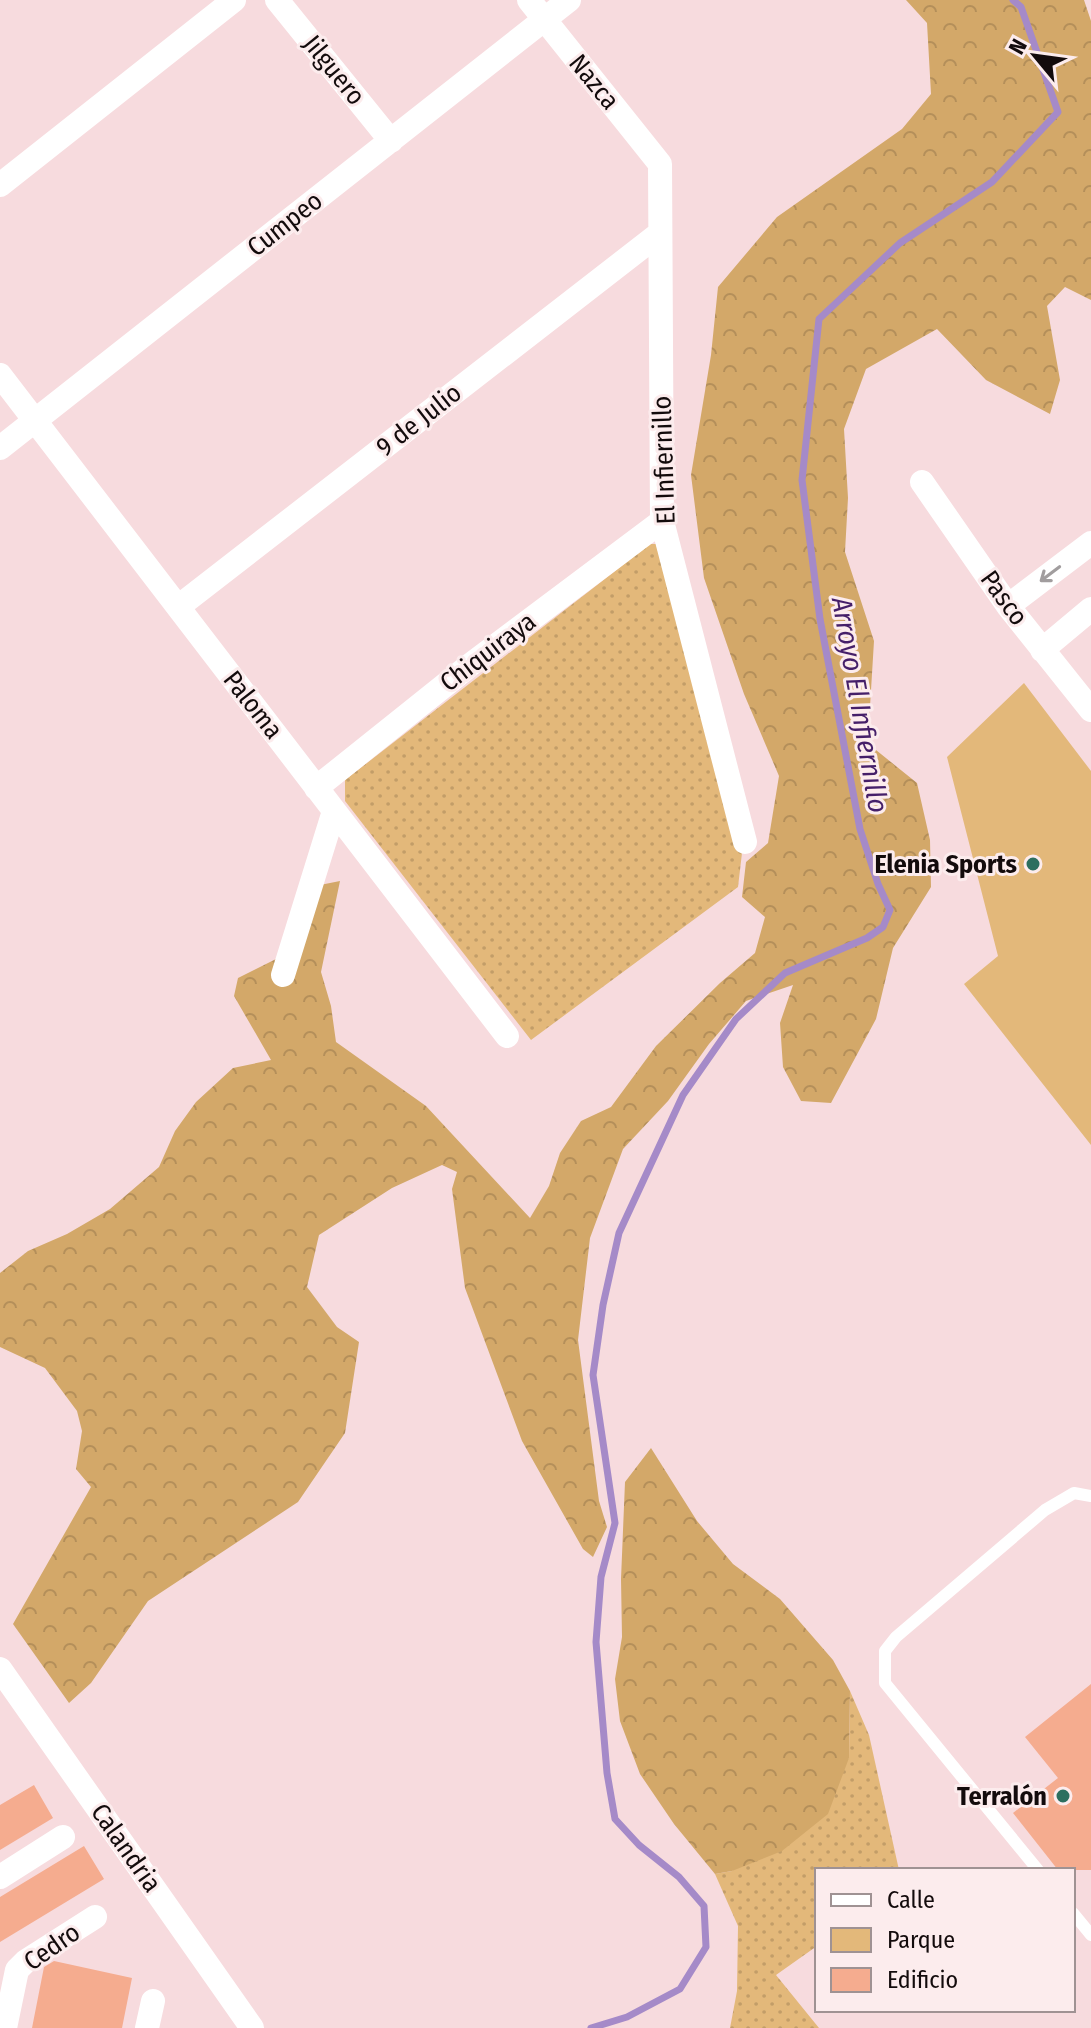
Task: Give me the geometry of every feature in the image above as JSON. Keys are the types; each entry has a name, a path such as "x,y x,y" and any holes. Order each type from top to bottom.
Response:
{"street":[{"path":"0,185 234,0"},
{"name":"Jilguero","path":"277,0 391,141"},
{"name":"Nazca","path":"529,0 660,164"},
{"name":"Cumpeo","path":"0,448 569,0"},
{"name":"El Infiernillo","path":"660,164 662,521 745,842"},
{"name":"9 de Julio","path":"178,607 660,233"},
{"name":"Paloma","path":"0,375 507,1036"},
{"name":"Pasco","path":"922,482 1008,606 1091,710"},
{"name":"Chiquiraya","path":"316,788 470,665 662,521"},
{"path":"1008,606 1091,543"},
{"path":"1042,650 1091,609"},
{"path":"283,975 334,811"},
{"name":"Calandria","path":"0,1669 252,2028"},
{"path":"0,1877 63,1837"},
{"name":"Cedro","path":"5,2028 17,1970 95,1917"},
{"path":"147,2028 153,2001"}],"lane":[{"path":"1036,1868 885,1683 885,1651 896,1637 1045,1510 1074,1493 1091,1496"},
{"path":"1075,1915 1091,1935"}],"green space":[{"path":"906,0 1084,0 1091,21 1091,300 1065,287 1047,306 1060,380 1050,414 986,380 937,329 866,369 844,429 848,498 845,552 874,641 869,723 871,746 917,783 930,840 931,887 893,948 876,1019 831,1103 801,1101 783,1067 780,1023 793,985 746,1001 709,1044 668,1101 623,1149 590,1238 578,1340 599,1501 607,1527 593,1557 583,1549 522,1441 465,1288 452,1189 457,1172 442,1165 392,1188 319,1235 307,1287 337,1327 359,1342 345,1433 298,1502 148,1601 91,1683 69,1703 13,1624 91,1487 76,1469 82,1431 77,1411 45,1368 0,1347 0,1273 28,1251 67,1234 110,1209 159,1167 175,1131 196,1102 233,1068 271,1060 234,996 238,978 284,955 320,885 340,881 321,972 331,1006 336,1042 426,1106 530,1218 549,1186 560,1153 581,1121 611,1107 656,1046 755,953 765,917 742,897 746,862 768,843 779,776 744,694 704,578 691,475 711,355 718,287 777,217 902,129 931,94 927,23"},
{"path":"650,544 656,544 742,853 738,887 531,1040 345,801 345,780"},
{"name":"Elenia Sports","path":"1024,683 1091,771 1091,1145 964,984 998,956 947,757"},
{"path":"651,1448 697,1521 733,1564 780,1599 833,1660 850,1691 849,1758 828,1814 782,1851 732,1871 715,1874 674,1824 640,1774 620,1721 615,1679 622,1637 625,1482"},
{"path":"850,1691 869,1735 899,1868 815,1868 815,1947 776,1975 819,2028 730,2028 737,1991 738,1926 715,1874 732,1871 849,1758"}],"building":[{"name":"Terralón","path":"1091,1684 1091,1870 1056,1868 1013,1813 1058,1778 1025,1737"},
{"path":"34,1785 53,1818 0,1850 0,1805"},
{"path":"84,1846 104,1879 0,1942 0,1897"},
{"path":"54,1961 132,1978 122,2028 32,2028 44,1967"}],"waterway":[{"name":"Arroyo El Infiernillo","path":"591,2028 627,2017 680,1989 706,1947 704,1906 679,1877 639,1845 615,1819 607,1773 596,1642 601,1577 615,1523 593,1375 603,1305 619,1233 683,1095 736,1019 785,973 867,938 883,927 890,910 860,829 820,619 802,480 819,319 900,243 992,182 1058,112 1021,7 1013,0"}],"place":[{"name":"Elenia Sports","path":"1033,864"},
{"name":"Terralón","path":"1063,1796"}]}
